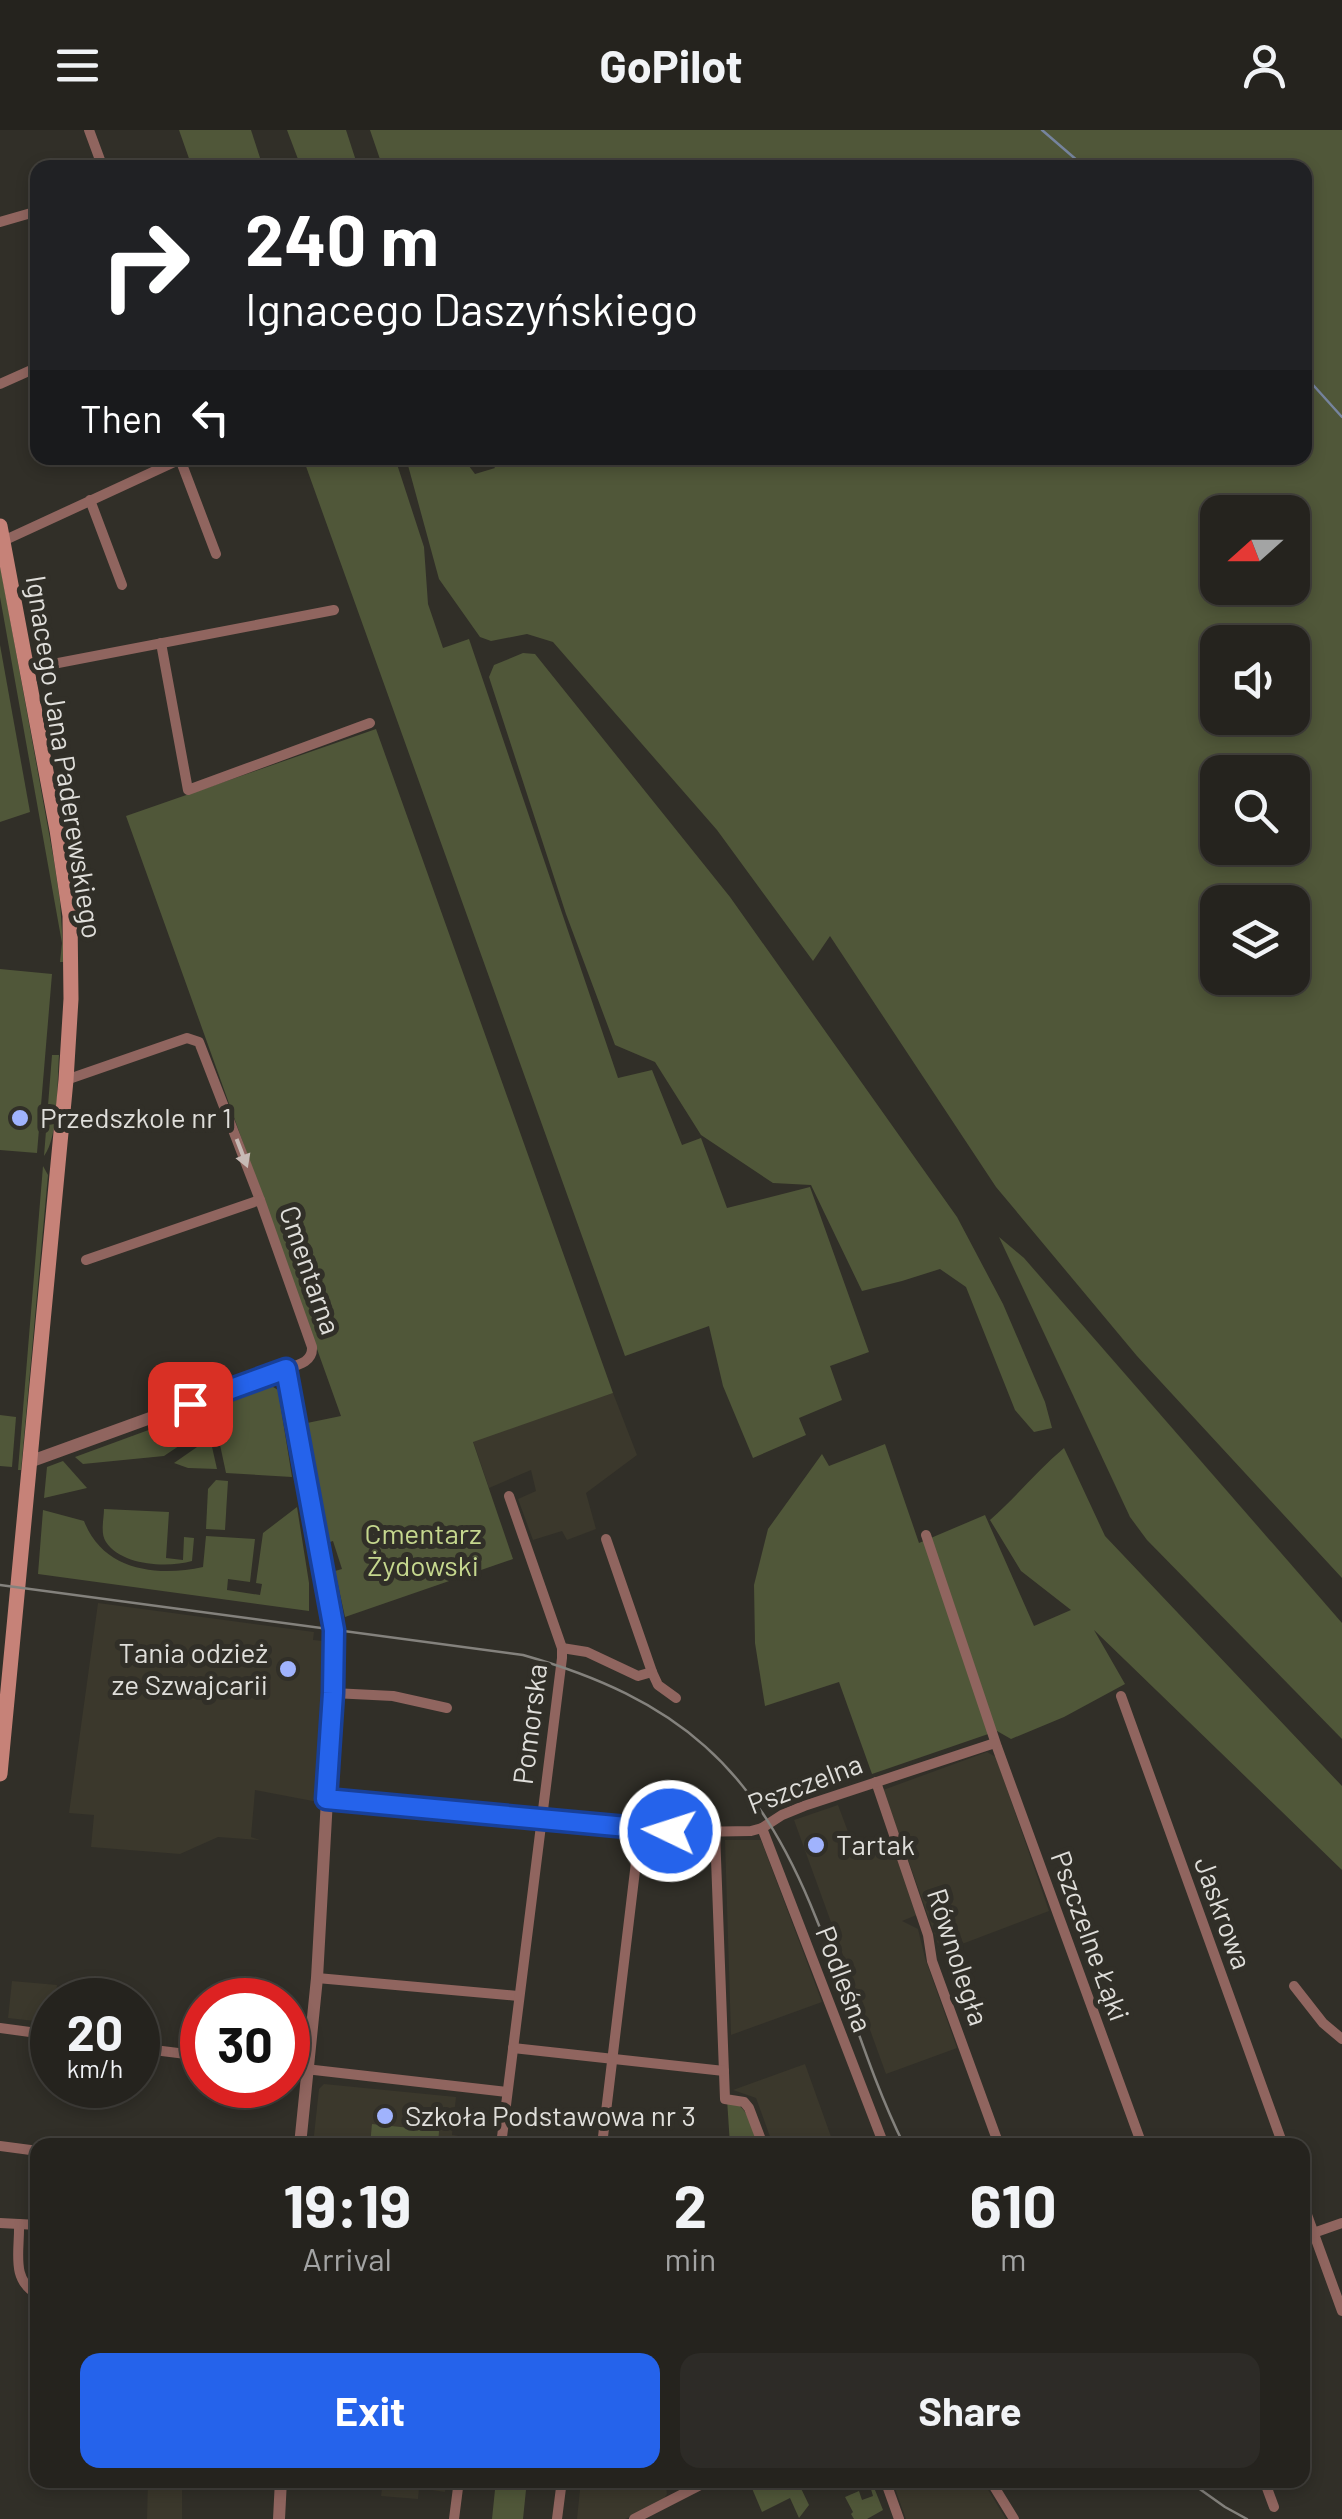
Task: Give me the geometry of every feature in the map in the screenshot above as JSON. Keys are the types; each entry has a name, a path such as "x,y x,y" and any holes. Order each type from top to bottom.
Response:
{"main road":[{"name":"Ignacego Jana Paderewskiego","path":"0,1774 72,984 70,916 1,533"}],"street":[{"path":"90,130 100,160"},
{"path":"0,222 30,213"},
{"path":"0,384 30,371"},
{"path":"1,533 90,500 167,465"},
{"path":"184,465 216,554"},
{"path":"90,500 122,585"},
{"path":"27,669 334,610"},
{"path":"161,643 188,790 370,723"},
{"name":"Cmentarna","path":"66,1080 187,1038 195,1039 202,1047 312,1347 309,1359 286,1369"},
{"path":"86,1260 260,1200"},
{"path":"29,1462 286,1369 334,1630 310,2057"},
{"name":"Pomorska","path":"502,2138 562,1648 508,1496"},
{"name":"Pszczelne Łąki","path":"926,1535 995,1743 1139,2138"},
{"path":"606,1539 652,1672 658,1685 676,1698"},
{"path":"562,1648 587,1652 638,1676 652,1672"},
{"path":"333,1693 378,1694 447,1708"},
{"name":"Jaskrowa","path":"1121,1696 1279,2138"},
{"name":"Pszczelna","path":"326,1799 640,1829 752,1831 792,1810 995,1743"},
{"name":"Równoległa","path":"876,1782 928,1935 932,1961 997,2138"},
{"name":"Podleśna","path":"762,1828 881,2138"},
{"path":"603,2138 640,1829"},
{"path":"714,1832 724,2099 744,2102 760,2138"},
{"path":"316,1978 518,1996"},
{"path":"1294,1986 1322,2023 1342,2039"},
{"path":"0,2028 30,2033"},
{"path":"512,2048 724,2071"},
{"path":"310,2070 507,2092"},
{"path":"301,2138 304,2108"},
{"path":"0,2146 30,2150"},
{"path":"0,2223 30,2225"},
{"path":"1310,2234 1342,2223"},
{"path":"20,2224 19,2274 30,2290"},
{"path":"1310,2239 1342,2311"},
{"path":"279,2519 281,2488"},
{"path":"454,2519 458,2488"},
{"path":"557,2519 561,2488"},
{"path":"634,2519 694,2488"},
{"path":"888,2488 898,2519"},
{"path":"995,2488 1014,2519"},
{"path":"1267,2488 1274,2507"}],"shaded area":[{"path":"613,1393 637,1455 586,1493 596,1529 567,1540 562,1531 533,1540 518,1499 536,1491 531,1470 489,1488 473,1441"},
{"path":"98,1603 314,1632 313,1640 327,1645 318,1802 255,1790 251,1837 260,1840 218,1837 180,1854 91,1847 94,1815 69,1813"},
{"path":"987,1752 996,1757 1049,1911 941,1952 883,1790"},
{"path":"838,1805 856,1853 893,1840 919,1914 902,1921 918,1929 957,2048 886,2074 794,1820"},
{"path":"725,1840 761,1840 822,2002 731,2035"},
{"path":"12,1981 30,1983 30,2020 8,2018"},
{"path":"805,2064 831,2138 770,2138 756,2098 733,2090"},
{"name":"Szkoła Podstawowa nr 3","path":"324,2084 456,2097 452,2135 472,2138 314,2138 319,2089"},
{"path":"148,2488 182,2488 182,2519 147,2519"},
{"path":"382,2488 419,2488 418,2499 381,2496"},
{"path":"580,2488 666,2488 662,2502 625,2519 577,2519"},
{"path":"895,2488 987,2488 1006,2519 906,2519"}],"green space":[{"path":"179,130 251,130 261,160 190,160"},
{"path":"287,130 346,130 356,160 298,160"},
{"path":"370,130 1342,130 1342,1578 1137,1356 996,1187 830,936 813,961 717,830 553,642 527,634 491,641 480,637 439,579 408,465 468,465 475,474 495,468 493,465 1312,465 1312,160 380,160"},
{"path":"306,465 397,465 424,547 428,604 443,648 469,639 618,1078 652,1070 682,1145 701,1138 727,1208 810,1187 869,1352 830,1366 842,1400 799,1418 806,1435 753,1458 723,1386 709,1326 625,1356"},
{"path":"0,564 54,861 64,962 60,962 62,943 0,597"},
{"path":"0,645 30,812 0,822"},
{"path":"523,653 535,654 730,897 957,1217 1003,1304 1045,1402 1052,1428 1034,1432 1015,1410 966,1287 940,1269 862,1291 811,1185 773,1183 701,1135 655,1062 615,1045 566,914 489,677 494,665"},
{"name":"Cmentarz Żydowski","path":"376,729 613,1393 473,1442 513,1559 345,1617 335,1571 342,1569 333,1541 327,1543 307,1423 341,1416 126,816"},
{"path":"0,969 52,974 37,1153 0,1150"},
{"path":"52,1055 59,1055 56,1108 44,1156"},
{"path":"43,1166 48,1175 18,1470"},
{"path":"999,1237 1024,1258 1342,1623 1342,1739 1147,1540 1130,1517"},
{"path":"270,1385 278,1390 292,1477 226,1473 212,1407"},
{"path":"203,1410 207,1427 164,1456 83,1464 75,1457"},
{"path":"0,1415 16,1417 12,1467 0,1466"},
{"path":"210,1438 217,1469 188,1468 174,1463"},
{"path":"885,1444 919,1543 985,1515 1034,1626 1071,1610 1021,1571 990,1520 1064,1448 1105,1536 1342,1786 1342,1870 1094,1630 1125,1684 1064,1717 1011,1739 997,1731 872,1774 839,1682 765,1706 755,1643 754,1585 768,1529 822,1454 829,1466"},
{"path":"63,1461 87,1488 44,1498 47,1467"},
{"path":"216,1480 228,1481 225,1530 206,1529 208,1489"},
{"path":"297,1507 309,1583 309,1611 38,1574 43,1510 84,1521 104,1551 118,1560 151,1570 203,1567 206,1536 255,1539 250,1582 228,1579 227,1590 260,1595 262,1584 256,1583 263,1533"},
{"path":"104,1509 169,1512 166,1558 183,1560 184,1537 194,1538 192,1561 158,1564 123,1556 104,1538"},
{"path":"727,2099 745,2112 756,2138 730,2138"},
{"path":"372,2124 439,2131 438,2138 371,2138"},
{"path":"495,2488 526,2488 523,2519 492,2519"},
{"path":"752,2488 801,2488 809,2505 799,2518 790,2498 762,2512"},
{"path":"871,2488 874,2488 883,2510 867,2519 854,2519 845,2497 859,2491 862,2500 873,2496"}],"waterway":[{"path":"1042,130 1077,160"},
{"path":"1312,384 1342,417"}],"railway":[{"path":"0,1585 523,1655 626,1693 668,1718 705,1746 738,1780 767,1819 793,1865 901,2138"},
{"path":"1198,2488 1247,2519"}],"place":[{"name":"Przedszkole nr 1","path":"20,1118"},
{"name":"Tania odzież ze Szwajcarii","path":"288,1669"},
{"name":"Tartak","path":"816,1845"},
{"name":"Szkoła Podstawowa nr 3","path":"385,2116"}],"route":[{"path":"190,1404 286,1369 334,1630 326,1799 670,1831"}]}
